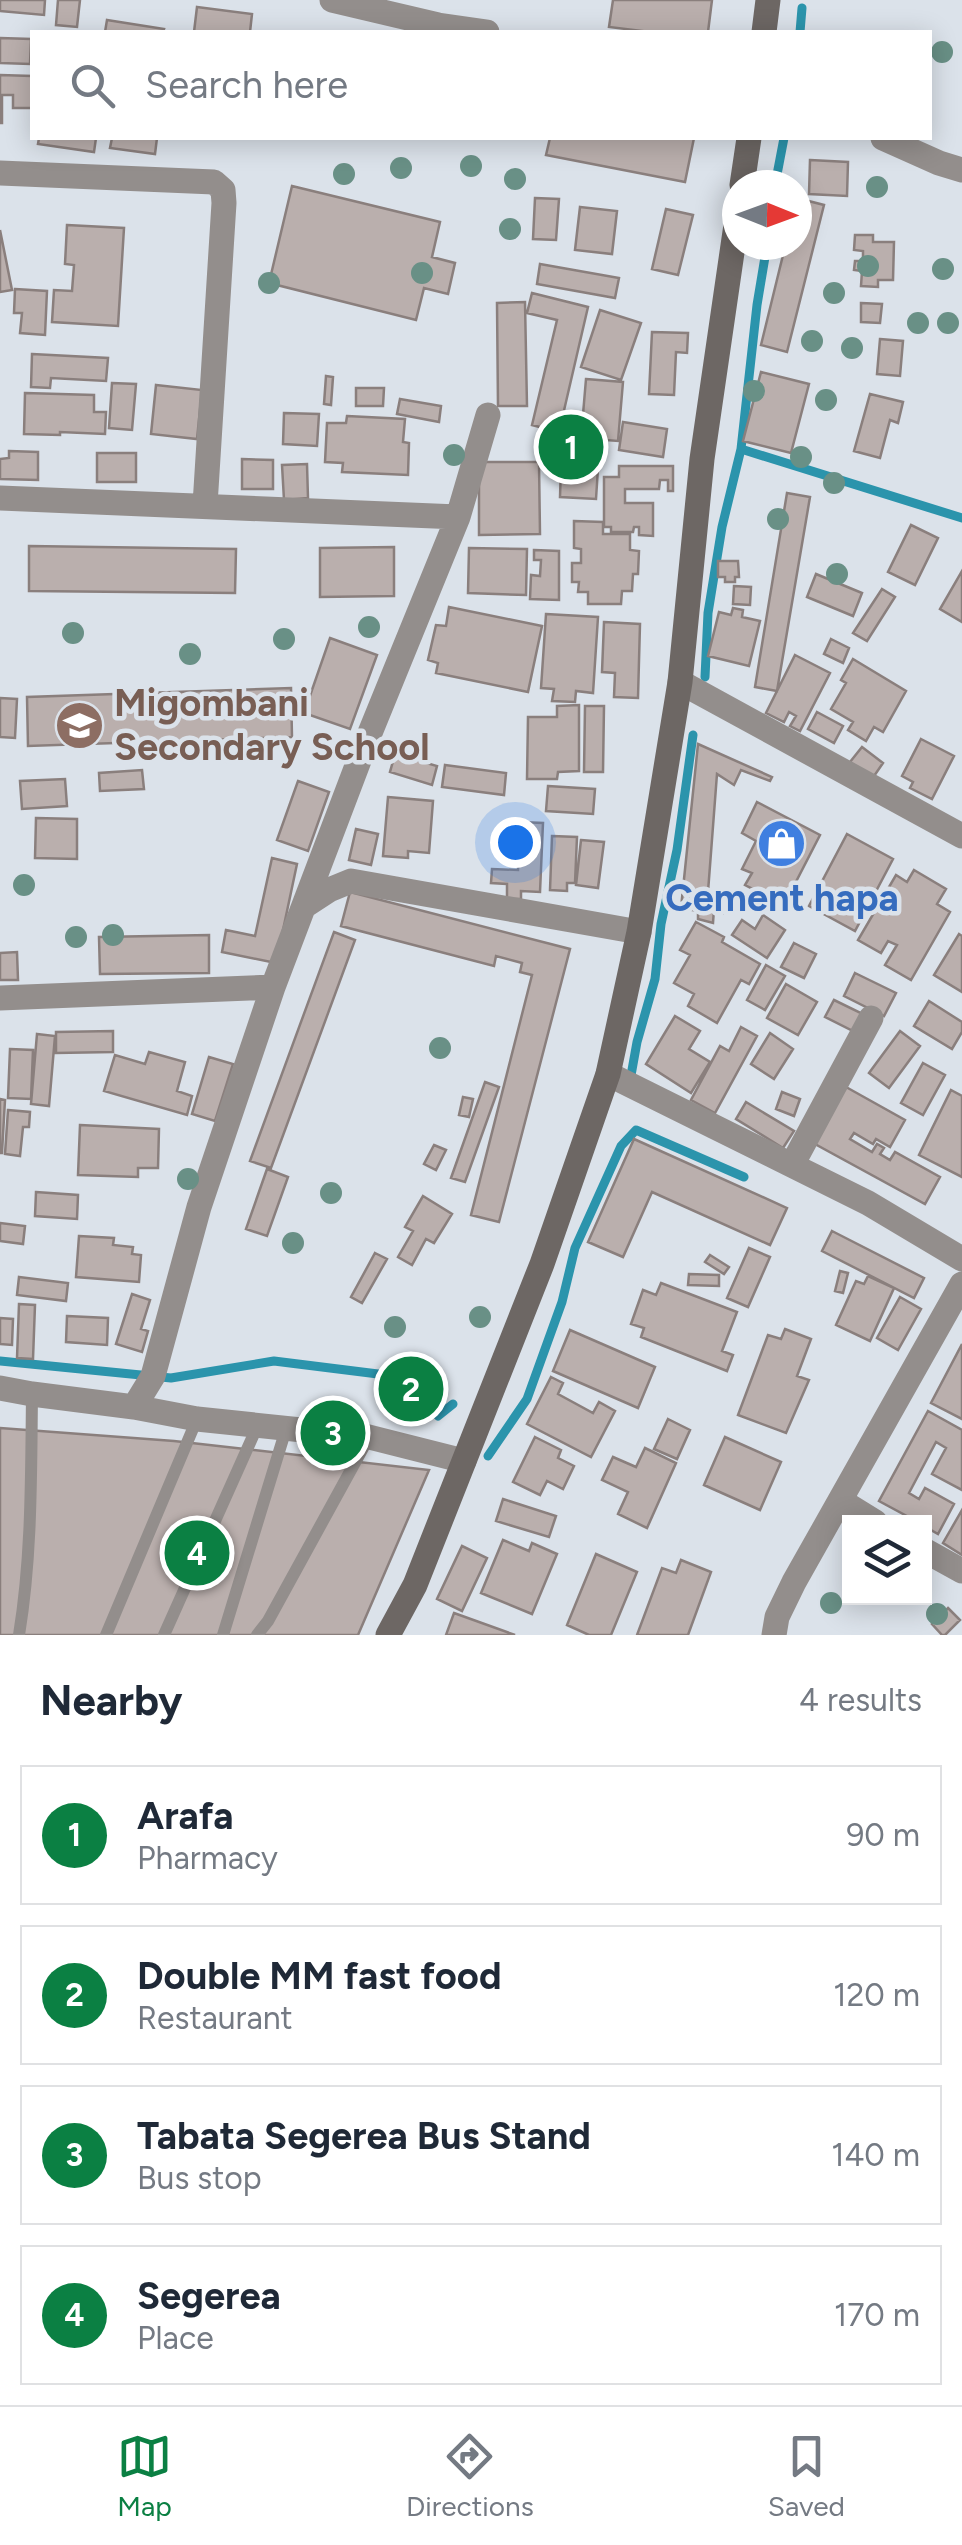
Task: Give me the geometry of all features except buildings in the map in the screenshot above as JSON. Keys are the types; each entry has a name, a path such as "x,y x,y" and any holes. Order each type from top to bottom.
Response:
{"main road":[{"path":"764,30 768,0"},
{"path":"744,170 748,140"},
{"path":"388,1635 415,1584 542,1264 608,1074 639,932 680,682 702,460 731,260"}],"street":[{"path":"332,0 473,30"},
{"path":"888,140 962,170"},
{"path":"0,173 214,182 223,190 204,505"},
{"path":"134,1407 153,1376 199,1207 273,987 363,750 458,517 488,415"},
{"path":"0,498 458,517"},
{"path":"680,682 962,836"},
{"path":"306,905 328,890 351,882 639,932"},
{"path":"0,998 273,987"},
{"path":"792,1165 871,1018"},
{"path":"608,1074 868,1203 962,1258"},
{"path":"774,1635 794,1582 962,1284"},
{"path":"0,1388 256,1427 370,1437 464,1461"},
{"path":"840,1501 864,1515"},
{"path":"932,1554 962,1571"}],"lane":[{"path":"19,1635 30,1515 32,1394"},
{"path":"106,1635 197,1419"},
{"path":"164,1635 256,1427"},
{"path":"223,1635 286,1429"},
{"path":"257,1635 370,1437"}],"waterway":[{"path":"800,30 802,8"},
{"path":"778,170 784,140"},
{"path":"705,677 708,613 722,527 741,449 764,260"},
{"path":"741,449 962,518"},
{"path":"630,1081 655,979 693,735"},
{"path":"488,1456 527,1399 562,1302 575,1248 621,1146 636,1130 744,1177"},
{"path":"0,1361 171,1378 274,1361 402,1377 438,1416 453,1404"}],"place":[{"name":"Arafa","path":"571,447"},
{"name":"Migombani Secondary School","path":"79,725"},
{"name":"Cement hapa","path":"782,844"},
{"name":"Double MM fast food","path":"411,1389"},
{"name":"Tabata Segerea Bus Stand","path":"333,1433"},
{"name":"Segerea","path":"197,1553"}]}
